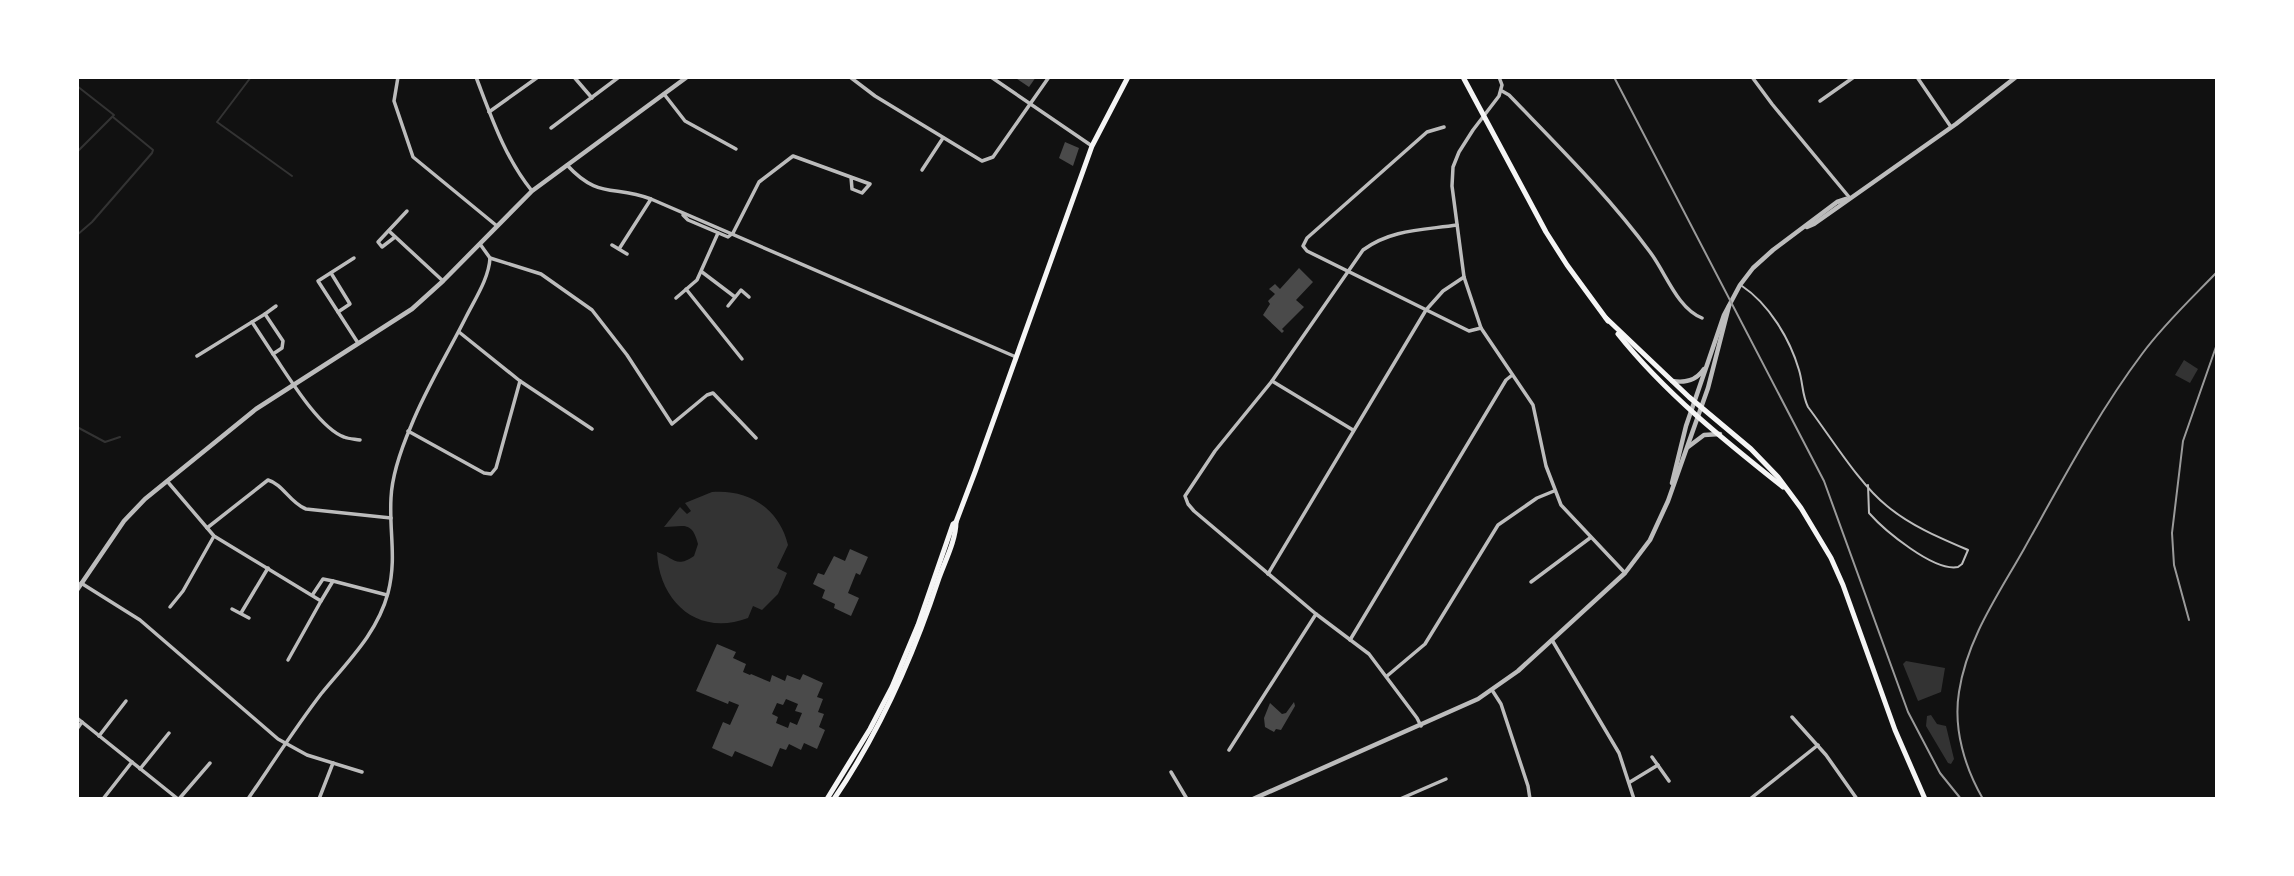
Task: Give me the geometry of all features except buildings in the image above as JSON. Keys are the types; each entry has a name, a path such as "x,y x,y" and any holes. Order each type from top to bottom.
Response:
{"main road":[{"path":"827,799 892,687 918,625 1091,146 1128,77"},
{"path":"1463,77 1546,232 1606,318 1646,367 1692,410 1788,491"},
{"path":"1606,318 1672,381 1751,449 1788,491 1831,558 1843,584 1895,730 1925,799"},
{"path":"834,799 863,756 897,690 925,619 957,526 956,522"}],"street":[{"path":"398,77 394,100 413,157 497,226"},
{"path":"476,77 508,152 532,191"},
{"path":"489,112 538,77"},
{"path":"574,77 592,98"},
{"path":"551,128 620,77"},
{"path":"77,590 124,521 167,481 256,409 412,309 532,191 664,94 677,81 687,77"},
{"path":"850,77 875,96 978,160 989,159 1049,77"},
{"path":"991,77 1091,146"},
{"path":"1499,77 1501,91 1459,152 1452,176 1464,277 1481,328 1533,405 1554,491 1570,516 1625,573"},
{"path":"1752,77 1848,198"},
{"path":"1820,101 1854,77"},
{"path":"1917,77 1951,127"},
{"path":"1668,501 1678,454 1708,362 1740,285 1759,262 1805,227 1844,204 1848,198 1951,127 2016,77"},
{"path":"1501,91 1509,95 1622,215 1653,256 1689,312 1702,317"},
{"path":"664,94 685,121 736,149"},
{"path":"1444,128 1427,132 1307,238 1303,246 1347,271 1469,331 1481,328"},
{"path":"922,170 943,138"},
{"path":"680,212 688,220 728,237 733,233 759,182 793,156 870,184 862,193 852,189 850,177"},
{"path":"567,164 588,184 599,189 632,192 651,199 1016,357"},
{"path":"619,249 651,199"},
{"path":"395,237 382,247 378,242 407,211"},
{"path":"1421,726 1369,654 1268,574 1188,504 1185,496 1215,451 1272,381 1363,250 1382,238 1402,232 1457,225"},
{"path":"389,231 443,281"},
{"path":"676,298 697,280 718,233"},
{"path":"479,244 489,258 541,274 592,310 627,355 672,424 713,393 756,438"},
{"path":"612,244 627,254"},
{"path":"354,258 318,281 358,344"},
{"path":"248,799 318,699 377,623 387,595 394,550 391,518 393,481 408,431 481,286 489,258"},
{"path":"702,272 735,298"},
{"path":"331,273 351,304 338,312"},
{"path":"1268,574 1426,310 1443,291 1464,277"},
{"path":"686,289 742,359"},
{"path":"728,306 741,290 749,296"},
{"path":"197,356 276,306"},
{"path":"1253,799 1460,709 1492,690 1625,573 1650,540 1668,501 1699,415 1729,306"},
{"path":"265,313 283,341 282,348 273,354"},
{"path":"252,322 293,385 335,432 360,440"},
{"path":"459,332 520,381 592,429"},
{"path":"1672,381 1689,381 1697,377 1708,362"},
{"path":"1350,640 1506,380 1512,376"},
{"path":"408,431 484,473 491,474 496,468 520,381"},
{"path":"1272,381 1353,430"},
{"path":"1687,448 1704,435 1720,434"},
{"path":"207,528 268,480 274,482 293,502 306,509 391,518"},
{"path":"167,481 214,537 321,601"},
{"path":"1387,676 1425,644 1498,525 1537,498 1554,491"},
{"path":"170,607 183,591 214,537"},
{"path":"1531,582 1590,538"},
{"path":"241,613 268,568"},
{"path":"313,594 323,579 387,595"},
{"path":"288,660 333,581"},
{"path":"81,583 140,620 286,744 307,755 362,772"},
{"path":"232,609 249,618"},
{"path":"1229,750 1316,614"},
{"path":"1552,640 1619,752 1633,799"},
{"path":"1492,690 1502,704 1530,799"},
{"path":"99,736 126,701"},
{"path":"1792,717 1818,746 1857,799"},
{"path":"77,718 179,799 210,763"},
{"path":"77,729 82,722"},
{"path":"140,769 169,733"},
{"path":"1750,799 1818,746"},
{"path":"1652,757 1669,781"},
{"path":"103,799 132,762"},
{"path":"319,799 333,763"},
{"path":"1629,782 1658,765"},
{"path":"1171,772 1187,799"},
{"path":"1400,799 1446,779"}],"lane":[{"path":"1740,285 1770,313 1797,363 1808,407 1868,485 1885,504 1908,521 1968,551 1962,564 1958,567 1947,567 1900,542 1869,513 1868,485"}],"shaded area":[{"path":"2184,360 2198,369 2190,383 2175,375"},
{"path":"712,492 738,494 760,504 777,521 788,545 777,568 787,573 778,594 762,610 753,606 748,618 730,623 713,623 684,611 673,600 659,570 657,552 678,562 694,556 698,544 690,528 664,527 680,507 687,514 691,511 685,503"},
{"path":"1906,661 1945,668 1941,692 1918,701 1903,664"},
{"path":"1931,715 1937,724 1946,726 1954,759 1951,764 1926,726 1927,716"}],"waterway":[{"path":"251,77 217,122 292,176"},
{"path":"77,86 114,115 77,152"},
{"path":"77,235 92,222 153,150 113,117"},
{"path":"77,427 105,442 120,437"}],"railway":[{"path":"1614,77 1824,481 1908,712 1940,773 1961,799"},
{"path":"1983,799 1966,761 1958,720 1963,673 1976,636 1994,600 2110,400 2151,343 2217,272"},
{"path":"2189,620 2174,565 2172,533 2183,441 2217,344"}]}
